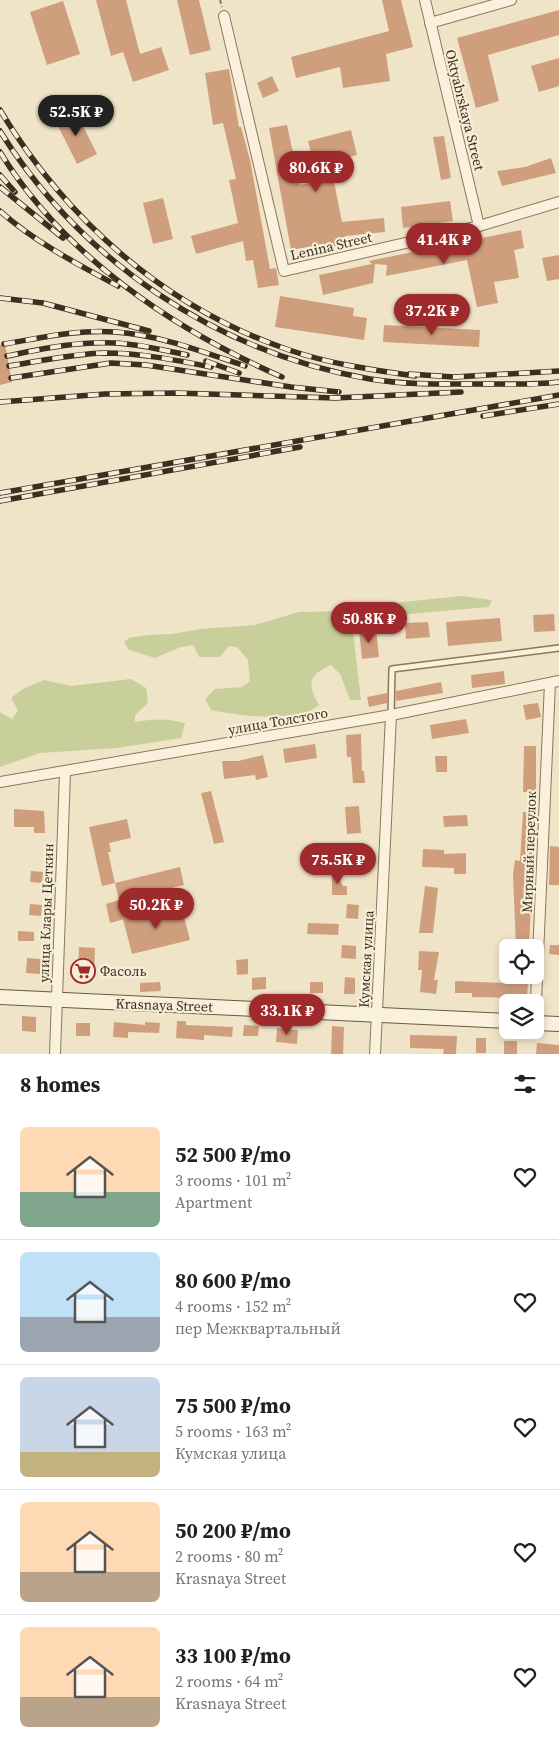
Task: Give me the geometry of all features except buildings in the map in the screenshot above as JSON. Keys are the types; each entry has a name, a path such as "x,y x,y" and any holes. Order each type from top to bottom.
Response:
{"street":[{"name":"Oktyabrskaya Street","path":"424,0 479,226"},
{"path":"430,24 511,0"},
{"name":"Lenina Street","path":"224,16 284,271 479,226 559,202"},
{"name":"улица Толстого","path":"0,782 391,715 554,682"},
{"name":"Мирный переулок","path":"537,994 554,682"},
{"name":"Кумская улица","path":"375,1054 391,715"},
{"name":"улица Клары Цеткин","path":"55,1054 65,772"},
{"name":"Krasnaya Street","path":"0,996 499,1021"},
{"path":"544,1023 559,1024"}],"lane":[{"path":"391,715 392,669 559,648"}],"green space":[{"path":"462,596 492,600 489,607 364,618 352,623 361,700 350,700 340,674 331,665 318,673 312,681 311,686 319,705 310,711 283,716 251,716 211,710 205,699 215,689 242,687 250,681 248,660 237,647 229,646 220,657 199,657 193,645 181,647 155,658 129,650 124,642 129,638 148,635 255,625 299,612 348,611 382,604"},
{"path":"131,679 146,688 148,703 135,715 135,722 172,720 185,723 181,738 117,748 40,753 0,767 0,712 12,719 18,710 11,698 23,689 44,680 71,686"}],"railway":[{"path":"0,110 56,188 88,224 161,285 201,310 244,332 289,350 336,363 415,376"},
{"path":"0,131 33,178 71,221 113,260 159,294 208,324 260,348 314,366 384,381 438,384 539,384 559,382"},
{"path":"0,152 26,190 56,224 124,286 201,336 241,358 282,377"},
{"path":"0,175 15,192"},
{"path":"0,187 63,238"},
{"path":"0,211 42,243 118,286"},
{"path":"0,298 43,303 149,331"},
{"path":"4,344 73,333 115,332 165,340 245,366"},
{"path":"7,356 87,343 133,345 187,355"},
{"path":"9,366 68,356 117,353 171,359 211,367"},
{"path":"206,361 239,373"},
{"path":"11,378 111,363 146,365 291,387 339,392"},
{"path":"409,374 454,377 559,371"},
{"path":"0,402 105,394 176,393 335,398 461,392"},
{"path":"0,493 559,395"},
{"path":"483,416 559,404"},
{"path":"0,501 300,447"}],"place":[{"name":"Фасоль","path":"83,971"}]}
